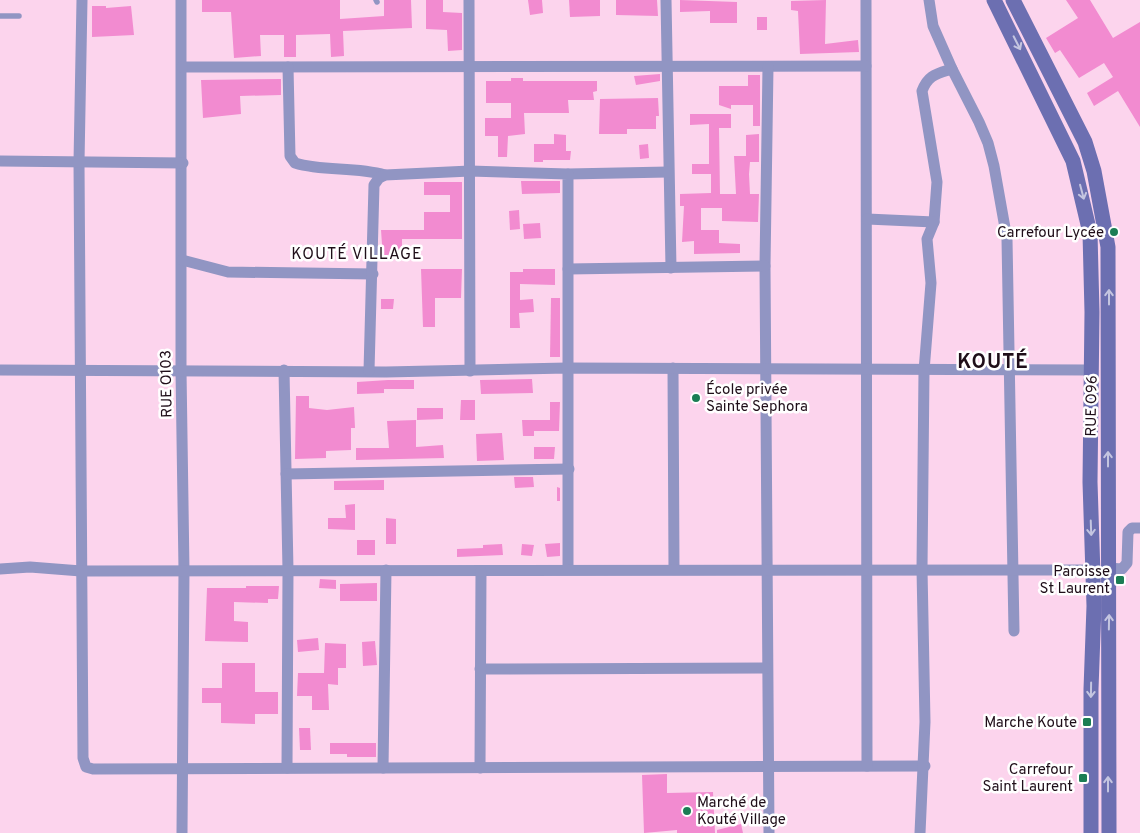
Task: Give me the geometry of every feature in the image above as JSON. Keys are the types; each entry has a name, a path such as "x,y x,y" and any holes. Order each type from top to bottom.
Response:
{"main road":[{"name":"RUE O96","path":"994,0 1073,160 1085,205 1092,264 1090,482 1092,570 1091,833"},
{"name":"RUE O96","path":"1013,0 1085,142 1101,202 1109,273 1109,833"}],"street":[{"path":"82,0 79,162 82,371 81,571 83,748 86,767 92,769 924,766"},
{"name":"RUE O103","path":"181,0 183,163 181,371 184,570 182,833"},
{"path":"469,0 470,371"},
{"path":"666,0 670,268"},
{"path":"866,0 867,766"},
{"path":"929,0 933,26 952,70 979,122 996,172 1008,253 1014,631"},
{"path":"768,66 766,266 768,833"},
{"path":"182,67 866,66"},
{"path":"288,67 290,156 295,163 306,166 364,169 385,175 470,171 568,174 668,172"},
{"path":"920,833 924,766 922,569 924,371 931,283 928,239 934,222 936,182 922,91 931,75 952,70"},
{"path":"0,161 183,163"},
{"path":"568,174 568,569"},
{"path":"369,372 374,185 379,178 385,175"},
{"path":"866,219 934,222"},
{"path":"182,260 228,272 373,274"},
{"path":"568,269 766,266"},
{"path":"0,370 284,370 369,372 673,368 924,371 1092,370"},
{"path":"673,368 674,569"},
{"path":"284,370 288,570 287,768"},
{"path":"286,474 568,469"},
{"path":"1108,568 1122,569 1127,564 1128,532 1132,528 1140,528"},
{"path":"0,569 30,567 81,571 481,571 767,568 1092,570"},
{"path":"383,768 386,570"},
{"path":"480,768 481,571"},
{"path":"480,669 766,668"}],"lane":[{"path":"0,16 19,16"}],"building":[{"path":"202,0 340,0 340,19 384,16 384,0 411,0 412,28 343,31 344,56 331,57 330,34 296,35 296,57 284,57 284,35 260,35 261,56 234,58 231,12 202,12"},
{"path":"426,0 443,0 443,12 462,13 462,50 448,51 447,30 426,29"},
{"path":"528,0 542,0 543,13 530,15"},
{"path":"569,0 600,0 600,16 570,17"},
{"path":"616,0 657,0 658,16 616,15"},
{"path":"680,0 737,2 737,23 710,23 710,11 680,12"},
{"path":"826,0 825,44 858,40 859,52 800,54 798,11 791,10 791,1"},
{"path":"1066,0 1090,0 1113,38 1140,22 1140,127 1118,91 1094,106 1087,93 1113,77 1104,63 1079,78 1060,50 1055,53 1046,38 1078,18"},
{"path":"92,6 106,6 106,8 131,6 134,35 92,37"},
{"path":"757,17 767,17 767,30 757,30"},
{"path":"660,74 660,81 636,85 634,76"},
{"path":"748,75 760,75 760,126 753,126 753,105 731,105 731,109 719,105 719,86 748,86"},
{"path":"511,78 523,78 523,81 597,81 597,91 593,92 594,100 568,100 569,113 524,113 525,134 508,136 507,157 498,157 498,136 485,136 485,118 511,118 511,103 486,103 486,81 511,81"},
{"path":"281,79 281,95 240,96 241,114 203,118 201,80"},
{"path":"658,98 659,116 656,116 656,129 627,129 627,134 599,134 600,99"},
{"path":"690,114 731,114 731,128 719,128 720,194 736,194 734,156 746,156 746,135 759,134 759,162 750,162 749,174 750,194 759,194 758,222 722,221 722,208 701,208 701,230 719,230 719,243 740,244 740,253 694,254 694,241 682,242 684,206 680,206 680,194 711,193 711,174 692,174 692,164 709,164 709,124 690,125"},
{"path":"554,134 566,135 566,151 571,151 570,160 534,162 534,144 554,144"},
{"path":"648,144 649,158 640,159 639,145"},
{"path":"521,181 560,181 560,193 522,194"},
{"path":"424,182 462,182 462,239 402,239 402,258 383,258 381,230 424,230 424,212 450,212 450,195 424,195"},
{"path":"519,210 520,229 510,230 509,211"},
{"path":"540,223 541,238 524,239 523,224"},
{"path":"421,269 462,269 461,298 435,298 435,327 423,327"},
{"path":"523,269 555,269 555,285 520,284 520,300 533,299 534,312 519,313 520,328 510,328 510,272 523,272"},
{"path":"551,298 560,298 560,357 550,357"},
{"path":"381,299 394,299 393,309 381,309"},
{"path":"532,379 533,393 481,394 480,380"},
{"path":"414,380 414,389 384,389 384,393 357,394 357,382"},
{"path":"296,396 309,396 309,408 327,410 354,407 355,428 351,428 351,450 326,451 326,458 295,459"},
{"path":"461,400 475,400 475,420 460,420"},
{"path":"550,402 560,402 559,431 534,431 534,436 523,436 522,420 550,420"},
{"path":"417,408 443,408 443,419 417,420"},
{"path":"416,420 416,447 443,445 444,458 356,460 356,448 389,448 387,421"},
{"path":"502,433 504,460 477,461 476,434"},
{"path":"534,447 555,447 554,459 534,459"},
{"path":"514,477 533,477 534,487 515,488"},
{"path":"384,480 384,490 334,490 334,481"},
{"path":"557,487 560,488 560,501 557,501"},
{"path":"355,504 355,530 328,529 328,518 346,518 345,505"},
{"path":"386,518 396,519 396,544 386,544"},
{"path":"357,540 375,540 375,555 357,555"},
{"path":"560,543 560,556 547,557 545,544"},
{"path":"502,544 503,555 457,557 457,549 483,548 483,545"},
{"path":"522,544 534,545 532,556 521,555"},
{"path":"320,579 336,580 336,589 319,588"},
{"path":"377,583 377,601 340,601 340,584"},
{"path":"246,586 279,586 278,599 268,599 268,603 234,602 234,621 248,622 248,642 205,641 207,588 246,588"},
{"path":"318,638 319,650 298,652 297,640"},
{"path":"375,641 377,665 363,666 362,642"},
{"path":"325,643 346,644 346,668 338,668 338,685 328,684 329,710 312,710 312,696 297,696 298,673 324,673"},
{"path":"222,663 255,663 255,692 278,692 278,714 255,714 255,724 221,723 221,703 202,703 202,688 222,688"},
{"path":"299,728 310,728 311,750 300,750"},
{"path":"330,743 376,743 376,757 347,757 347,754 330,754"},
{"path":"667,774 667,793 713,792 715,833 677,833 677,830 644,833 642,775"},
{"path":"741,824 743,833 717,833 717,830"}],"place":[{"name":"Carrefour Lycée","path":"1114,232"},
{"name":"École privée Sainte Sephora","path":"696,398"},
{"name":"Paroisse St Laurent","path":"1120,580"},
{"name":"Marche Koute","path":"1087,722"},
{"name":"Carrefour Saint Laurent","path":"1083,778"},
{"name":"Marché de Kouté Village","path":"687,811"}],"district":[{"name":"KOUTÉ VILLAGE","path":"357,253"},
{"name":"KOUTÉ","path":"993,361"}]}
